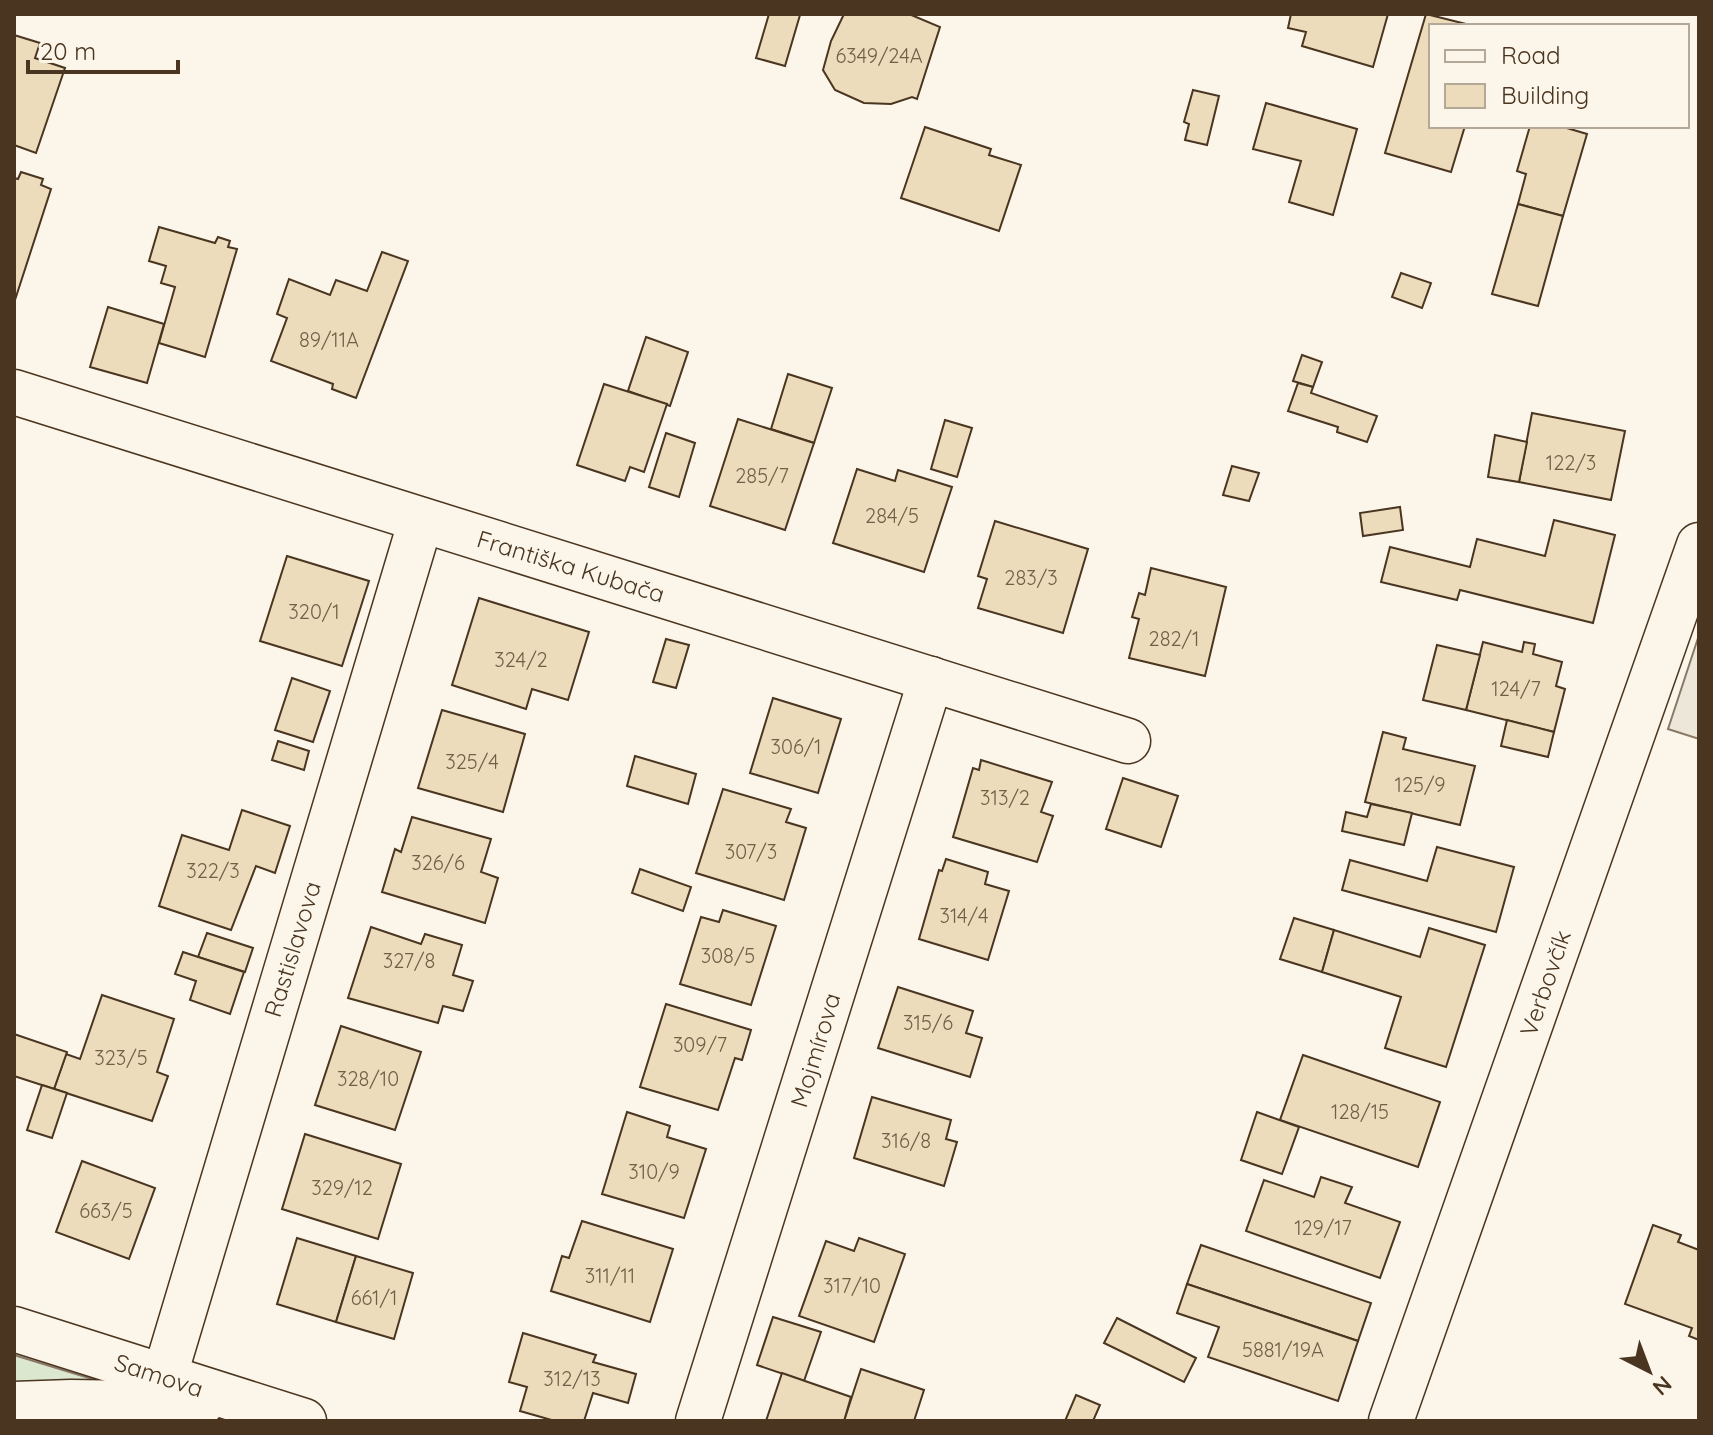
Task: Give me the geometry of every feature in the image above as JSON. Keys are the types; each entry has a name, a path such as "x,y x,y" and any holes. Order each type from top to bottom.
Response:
{"street":[{"name":"Františka Kubača","path":"14,392 1128,741"},
{"name":"Rastislavova","path":"164,1378 421,520"},
{"name":"Verbovčík","path":"1391,1421 1699,545"},
{"name":"Mojmírova","path":"698,1421 931,679"},
{"name":"Samova","path":"14,1329 304,1421"},
{"path":"14,1404 248,1404"}],"green space":[{"path":"14,1355 229,1421 14,1421"}],"shaded area":[{"path":"1699,635 1699,739 1668,729"}],"building":[{"path":"769,14 800,15 785,66 756,58"},
{"path":"844,14 909,14 940,27 917,99 912,97 891,104 864,103 835,90 823,70 831,41"},
{"path":"1291,14 1388,14 1373,67 1302,46 1306,32 1288,28"},
{"path":"1426,14 1466,24 1429,24 1429,128 1464,128 1451,172 1385,153"},
{"path":"14,35 40,43 35,58 65,68 36,153 14,145"},
{"path":"1193,90 1219,96 1207,145 1185,140 1189,124 1184,122"},
{"path":"1266,103 1357,129 1333,215 1289,202 1301,161 1253,149"},
{"path":"925,127 991,149 989,155 1021,165 999,231 901,198"},
{"path":"1529,128 1567,128 1587,134 1563,216 1518,204 1526,174 1517,171"},
{"path":"21,172 43,179 41,185 51,189 15,300 14,178 18,179"},
{"path":"1518,204 1563,216 1538,306 1492,294"},
{"path":"159,227 215,243 218,237 230,241 228,247 237,249 205,357 159,343 175,287 161,283 166,266 149,261"},
{"path":"382,252 408,261 356,398 332,389 333,384 271,361 287,318 277,314 289,279 330,295 336,280 367,291"},
{"path":"1401,273 1431,283 1422,308 1392,297"},
{"path":"108,307 164,324 147,383 90,367"},
{"path":"646,337 688,352 670,406 628,391"},
{"path":"1302,355 1322,362 1313,387 1293,381"},
{"path":"788,374 832,388 814,443 771,429"},
{"path":"1298,383 1313,387 1311,393 1377,416 1367,442 1337,432 1338,427 1288,411"},
{"path":"604,384 667,404 644,472 630,467 625,481 577,465"},
{"path":"1532,413 1625,431 1611,500 1519,482"},
{"path":"738,419 814,443 785,530 710,506"},
{"path":"945,420 972,428 957,477 931,469"},
{"path":"666,433 695,443 679,497 649,487"},
{"path":"1495,435 1527,442 1519,482 1488,477"},
{"path":"1232,466 1259,473 1249,501 1223,495"},
{"path":"857,469 895,481 898,470 952,487 924,572 833,543"},
{"path":"1400,507 1403,530 1363,536 1360,513"},
{"path":"1554,520 1615,535 1593,623 1460,590 1457,600 1381,582 1390,547 1470,567 1477,539 1545,556"},
{"path":"995,521 1088,549 1063,633 978,608 987,579 978,576"},
{"path":"287,556 369,581 342,666 260,641"},
{"path":"1151,568 1226,587 1205,676 1129,658 1139,619 1132,617 1139,593 1145,595"},
{"path":"479,598 589,632 568,700 532,689 526,709 452,685"},
{"path":"666,639 689,645 676,688 653,682"},
{"path":"1483,642 1522,652 1524,642 1535,644 1533,654 1562,662 1556,686 1565,689 1554,732 1466,710"},
{"path":"1437,645 1480,655 1466,710 1423,700"},
{"path":"292,678 330,691 313,742 275,730"},
{"path":"773,698 841,719 818,793 750,773"},
{"path":"442,710 525,734 503,812 418,788"},
{"path":"1507,720 1554,732 1548,757 1501,746"},
{"path":"1383,732 1406,738 1403,749 1475,766 1460,825 1365,802"},
{"path":"278,741 309,751 304,770 272,760"},
{"path":"635,756 696,774 688,804 627,786"},
{"path":"981,760 1052,782 1041,812 1053,816 1037,862 953,837 973,768 979,770"},
{"path":"1123,778 1178,796 1161,847 1106,829"},
{"path":"723,789 791,809 786,822 806,828 784,900 696,873"},
{"path":"1371,804 1412,813 1404,845 1342,831 1346,812 1367,817"},
{"path":"242,810 290,826 275,873 256,866 231,930 159,906 182,835 229,850"},
{"path":"412,817 491,839 481,872 498,878 485,923 382,892 395,849 401,852"},
{"path":"1437,847 1514,867 1496,932 1342,890 1350,860 1427,881"},
{"path":"946,859 988,872 985,884 1009,891 988,960 919,939 939,870 942,871"},
{"path":"640,869 691,887 683,911 632,893"},
{"path":"723,910 776,926 751,1005 680,984 701,917 719,922"},
{"path":"1294,918 1334,930 1322,972 1280,959"},
{"path":"371,927 421,944 425,934 462,945 453,975 473,981 463,1011 443,1006 438,1023 348,998"},
{"path":"1429,928 1485,945 1446,1067 1385,1048 1401,997 1322,972 1334,930 1420,957"},
{"path":"207,933 253,948 245,972 198,957"},
{"path":"183,952 244,972 230,1014 190,1000 196,981 175,974"},
{"path":"898,987 973,1011 966,1033 982,1038 970,1077 878,1048"},
{"path":"102,995 174,1019 157,1072 168,1076 152,1121 54,1089 66,1054 80,1059"},
{"path":"666,1004 751,1030 742,1060 735,1058 718,1110 640,1087"},
{"path":"341,1026 421,1052 395,1130 315,1105"},
{"path":"14,1034 67,1052 54,1089 14,1076"},
{"path":"1303,1055 1440,1102 1418,1167 1280,1120"},
{"path":"42,1085 67,1093 52,1138 27,1130"},
{"path":"872,1097 951,1120 946,1139 957,1142 944,1186 854,1158"},
{"path":"627,1112 670,1126 667,1137 706,1149 684,1218 602,1194"},
{"path":"1257,1112 1299,1127 1282,1174 1241,1160"},
{"path":"305,1134 401,1164 378,1239 282,1209"},
{"path":"82,1161 155,1188 129,1259 56,1232"},
{"path":"1321,1177 1352,1187 1345,1203 1400,1222 1380,1278 1246,1231 1264,1180 1314,1197"},
{"path":"582,1221 673,1249 650,1322 551,1291 562,1256 569,1258"},
{"path":"1653,1225 1681,1235 1678,1242 1699,1250 1699,1340 1689,1336 1692,1328 1625,1304"},
{"path":"297,1238 356,1256 336,1322 277,1304"},
{"path":"859,1238 905,1254 874,1342 799,1316 826,1241 854,1251"},
{"path":"1201,1245 1371,1303 1358,1341 1187,1284"},
{"path":"356,1256 413,1273 394,1339 336,1322"},
{"path":"1187,1284 1358,1341 1338,1401 1208,1357 1219,1327 1177,1313"},
{"path":"773,1317 821,1332 804,1381 757,1365"},
{"path":"1117,1318 1196,1358 1184,1382 1104,1343"},
{"path":"523,1333 596,1355 593,1362 636,1374 628,1403 593,1393 584,1421 555,1421 520,1411 527,1387 509,1382"},
{"path":"861,1369 924,1390 914,1421 844,1421"},
{"path":"782,1373 851,1397 844,1421 766,1421"},
{"path":"1076,1395 1100,1405 1093,1421 1065,1421"}]}
